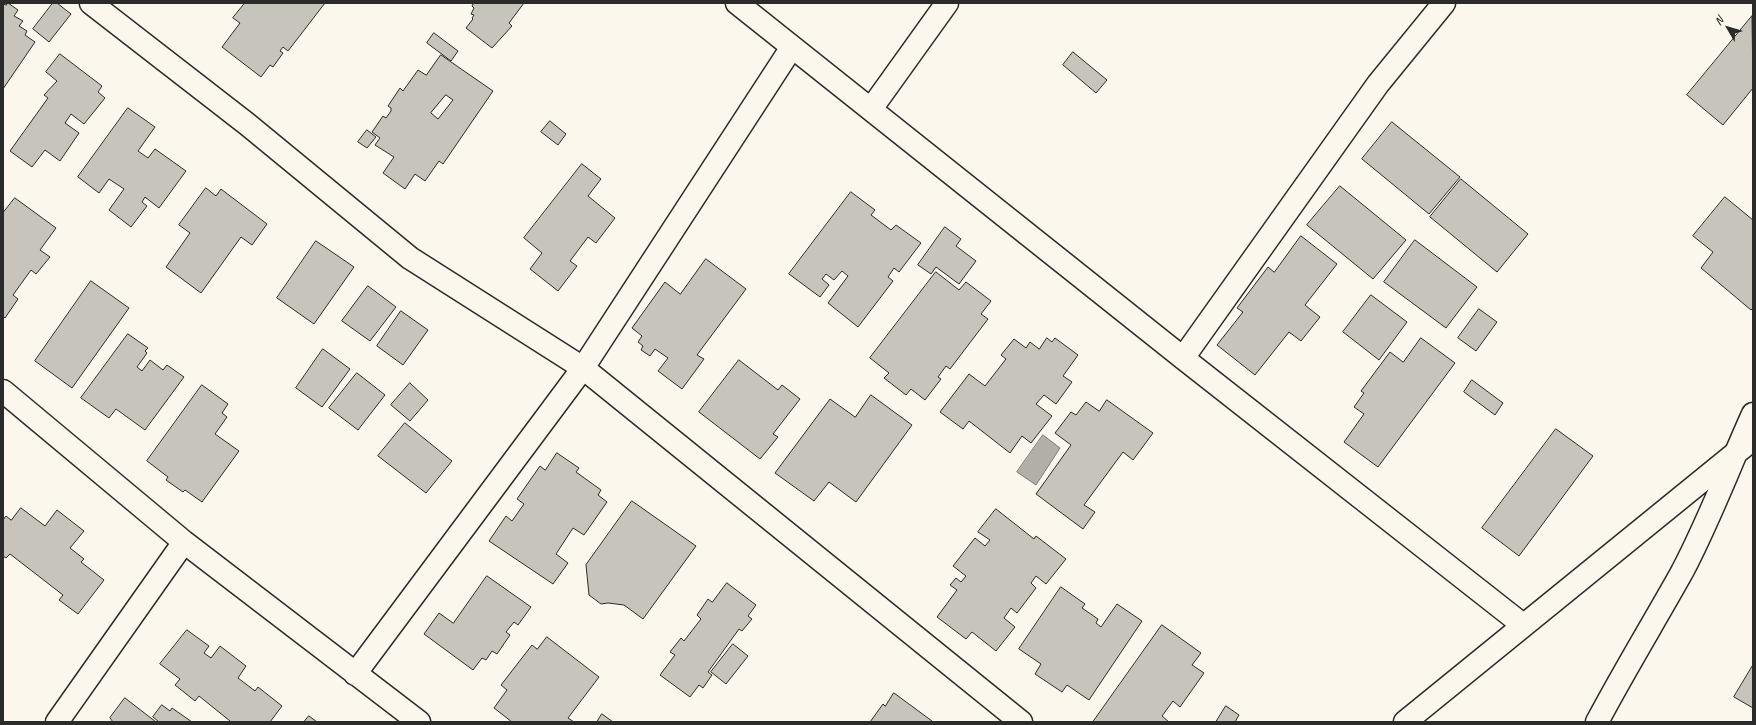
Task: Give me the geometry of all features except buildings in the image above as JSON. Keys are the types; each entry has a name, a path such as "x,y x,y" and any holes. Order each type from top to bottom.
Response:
{"street":[{"path":"91,3 247,124 410,258 583,368 1021,722"},
{"path":"737,3 1183,358 1523,625"},
{"path":"871,109 947,3"},
{"path":"1183,358 1378,84 1444,3"},
{"path":"355,674 583,368 792,47"},
{"path":"3,391 184,542 418,722"},
{"path":"1596,722 1682,571 1716,501 1734,455 1753,414"},
{"path":"1405,722 1753,439"},
{"path":"56,722 184,542"}],"shaded area":[{"path":"1043,435 1060,448 1036,485 1017,472"}]}
